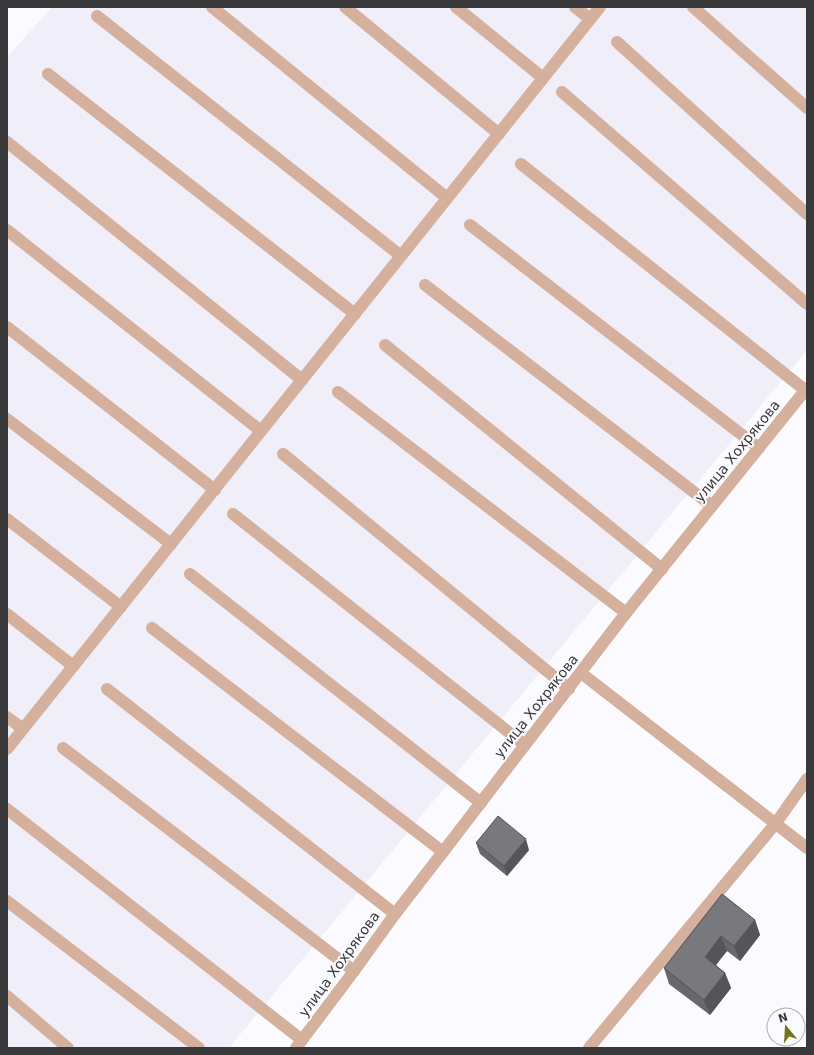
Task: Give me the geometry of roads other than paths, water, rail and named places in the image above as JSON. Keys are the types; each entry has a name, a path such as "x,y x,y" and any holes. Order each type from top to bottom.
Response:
{"street":[{"path":"212,7 447,198"},
{"path":"345,7 499,134"},
{"path":"456,7 543,78"},
{"path":"575,7 590,19"},
{"path":"7,749 600,7"},
{"path":"693,7 807,108"},
{"path":"96,16 402,256"},
{"path":"617,42 807,214"},
{"path":"48,74 355,314"},
{"path":"562,92 807,304"},
{"path":"7,142 302,380"},
{"path":"521,164 806,389"},
{"path":"470,225 759,448"},
{"path":"7,230 261,431"},
{"path":"425,286 712,506"},
{"path":"7,327 215,490"},
{"path":"384,345 662,569"},
{"name":"улица Хохрякова","path":"299,1044 395,914 626,613 806,389"},
{"path":"338,392 626,613"},
{"path":"7,419 171,544"},
{"path":"283,454 568,689"},
{"path":"234,514 525,745"},
{"path":"7,519 121,607"},
{"path":"190,574 481,803"},
{"path":"7,614 73,666"},
{"path":"152,628 443,852"},
{"path":"581,673 807,848"},
{"path":"107,689 395,914"},
{"path":"7,717 23,730"},
{"path":"63,748 354,971"},
{"path":"589,1048 776,823 807,779"},
{"path":"7,809 299,1044"},
{"path":"7,901 199,1048"},
{"path":"7,996 68,1048"}]}
